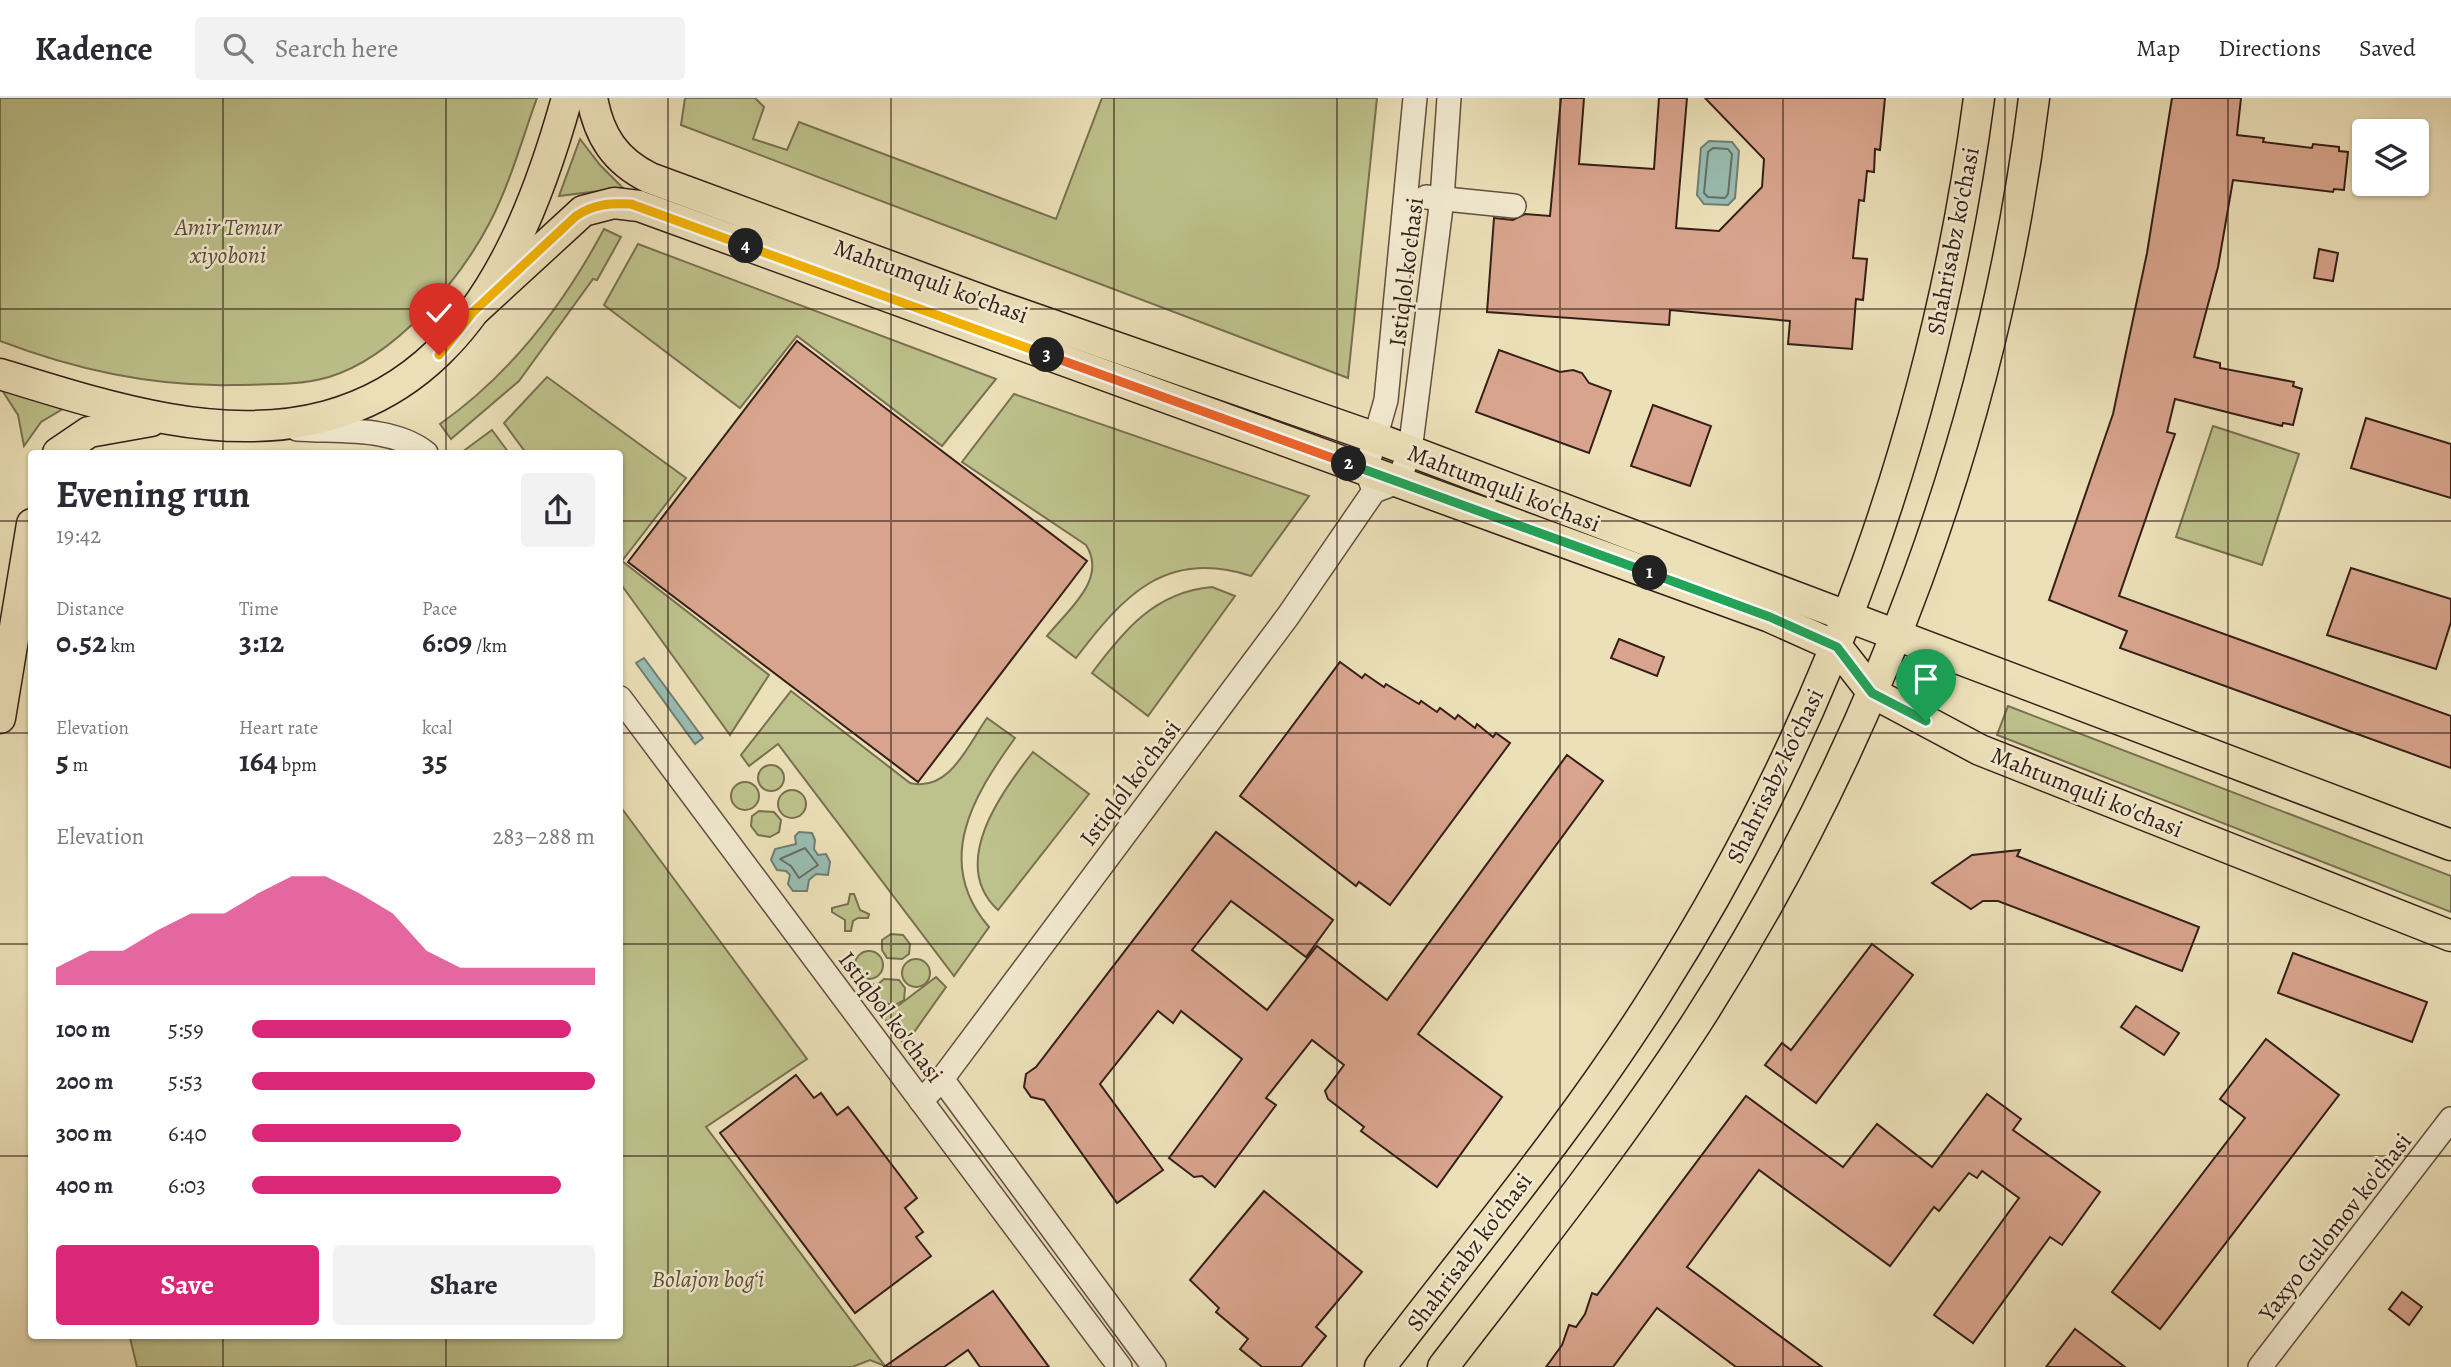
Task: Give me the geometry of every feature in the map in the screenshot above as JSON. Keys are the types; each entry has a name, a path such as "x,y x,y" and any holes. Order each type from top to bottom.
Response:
{"main road":[{"path":"0,374 169,419 237,426 303,422 341,412 394,389 439,355 473,312 502,267 536,195 567,98"},
{"name":"Mahtumquli ko'chasi","path":"592,98 599,128 610,146 628,166 650,178 995,305 1376,438 2451,845"},
{"name":"Shahrisabz ko'chasi","path":"1380,1367 1581,1104 1657,993 1759,813 1790,752 1849,619 1898,475 1928,370 1951,264 1979,98"},
{"name":"Shahrisabz ko'chasi","path":"1443,1367 1619,1138 1696,1023 1768,902 1833,779 1896,637 1963,438 1991,331 2014,224 2034,98"},
{"name":"Mahtumquli ko'chasi","path":"473,312 576,216 598,205 631,204 1379,481 1770,617 1837,647 1872,693 1980,750 2451,936"},
{"path":"62,450 80,436 102,428 169,419"},
{"path":"0,718 28,548"},
{"path":"1837,647 1896,637"}],"street":[{"name":"Istiqlol ko'chasi","path":"1379,481 1376,438 1386,400 1408,195 1415,98"},
{"name":"Istiqlol ko'chasi","path":"921,1101 942,1079 1288,616 1379,481 1410,451 1442,199 1449,98"},
{"path":"1408,195 1514,206"},
{"path":"237,426 386,435 405,440 421,450"},
{"name":"Istiqbol ko'chasi","path":"623,702 1120,1367"},
{"name":"Istiqbol ko'chasi","path":"942,1079 1154,1367"},
{"name":"Yaxyo Gulomov ko'chasi","path":"2260,1367 2451,1119"}],"green space":[{"name":"Amir Temur xiyoboni","path":"0,98 537,98 510,177 477,245 443,292 400,335 377,353 329,377 293,383 204,385 144,379 85,368 0,341"},
{"path":"685,98 755,98 764,107 753,139 787,150 799,122 1056,219 1102,98 1377,98 1348,378 681,125"},
{"path":"580,139 600,165 623,188 559,196"},
{"path":"604,229 621,237 597,280 593,279 519,381 451,439 440,424 490,383 533,337 571,285"},
{"path":"638,244 996,379 942,446 797,336 740,408 604,305"},
{"path":"547,377 686,478 623,560 623,450 524,450 504,423"},
{"path":"0,387 66,407 41,422 24,446 18,415"},
{"path":"1014,394 1309,496 1251,576 1221,569 1194,568 1171,573 1149,583 1111,615 1076,658 1047,636 1074,605 1089,582 1092,558 1086,545 962,462"},
{"path":"2213,426 2299,454 2262,565 2176,537"},
{"path":"492,430 507,450 465,450"},
{"path":"623,562 769,675 730,735 623,587"},
{"path":"1212,587 1235,596 1148,716 1092,673 1129,628 1157,605 1192,590"},
{"path":"791,691 910,783 936,781 946,774 965,753 987,718 1015,738 985,783 965,830 962,854 964,878 972,903 989,927 954,976 778,744 749,766 741,755"},
{"path":"2008,706 2451,876 2451,912 1997,735"},
{"path":"1033,752 1089,794 998,910 984,892 978,871 979,850 995,807"},
{"path":"771,765 781,768 784,778 781,788 771,791 761,788 758,778 761,768"},
{"path":"745,782 755,786 759,796 755,806 745,810 735,806 731,796 735,786"},
{"path":"792,790 802,794 806,804 802,814 792,818 782,814 778,804 782,794"},
{"name":"Bolajon bog‘i","path":"623,810 807,1059 706,1127 885,1366 870,1360 852,1367 137,1367 130,1339 623,1339"},
{"path":"759,811 774,812 781,820 779,832 770,837 758,835 751,826 752,816"},
{"path":"850,894 854,894 860,910 869,914 868,918 853,921 851,931 845,931 845,920 832,912 832,908 848,904"},
{"path":"891,934 903,935 910,944 909,954 902,959 887,958 882,950 882,940"},
{"path":"869,951 879,955 883,965 879,975 869,979 859,975 855,965 859,955"},
{"path":"916,959 926,963 930,973 926,983 916,987 906,983 902,973 906,963"},
{"path":"936,977 946,987 905,1045 863,991 873,985 872,994 880,1006 895,1008"},
{"path":"884,979 899,980 905,988 904,1000 895,1005 883,1003 876,994 877,985"}],"water":[{"path":"1709,141 1732,142 1739,151 1735,198 1728,205 1704,204 1697,195 1701,148"},
{"path":"644,658 703,738 695,744 636,663"},
{"path":"799,832 812,833 815,840 814,849 818,855 826,854 830,862 828,875 816,874 809,880 807,891 793,891 788,884 790,875 786,871 777,870 771,860 775,849 796,844 795,836"}],"building":[{"path":"1561,98 1584,98 1579,164 1654,169 1659,98 1687,98 1676,228 1719,231 1762,187 1764,159 1705,98 1885,98 1880,150 1875,149 1874,172 1867,171 1864,201 1859,200 1853,258 1867,259 1863,300 1856,299 1852,349 1788,344 1790,321 1670,310 1669,325 1487,312 1494,218 1513,220 1525,214 1550,216"},
{"path":"2172,98 2241,98 2237,135 2264,138 2263,142 2312,148 2313,144 2339,147 2339,151 2348,152 2344,190 2334,189 2333,192 2233,180 2218,267 2194,357 2220,363 2220,368 2294,382 2293,386 2302,389 2293,425 2283,423 2282,426 2175,399 2167,432 2175,434 2119,596 2451,716 2451,768 2120,648 2127,631 2049,600 2113,414 2147,253"},
{"path":"2319,249 2338,253 2333,281 2314,278"},
{"path":"797,341 1087,561 918,782 628,562"},
{"path":"1499,350 1560,372 1573,370 1582,373 1589,383 1611,391 1589,453 1476,412"},
{"path":"1653,405 1711,426 1690,486 1631,466"},
{"path":"2366,418 2451,444 2451,498 2351,468"},
{"path":"2351,568 2451,599 2451,622 2436,669 2327,635"},
{"path":"1619,639 1664,657 1657,676 1611,658"},
{"path":"1340,662 1362,678 1365,674 1384,687 1386,684 1419,704 1421,701 1437,712 1440,708 1455,719 1458,715 1475,728 1477,724 1493,737 1496,733 1510,743 1390,905 1359,882 1356,886 1240,796"},
{"path":"1567,755 1603,781 1418,1034 1502,1097 1437,1187 1361,1131 1364,1127 1328,1099 1325,1091 1344,1065 1312,1040 1266,1098 1276,1105 1215,1187 1202,1176 1194,1177 1169,1158 1242,1059 1181,1011 1173,1023 1158,1011 1100,1084 1163,1170 1117,1203 1044,1100 1031,1097 1024,1087 1026,1074 1036,1067 1216,832 1333,920 1306,957 1231,901 1192,950 1267,1010 1317,946 1387,1000"},
{"path":"2020,850 2017,856 2199,927 2182,971 1998,901 1983,901 1971,909 1932,883 1972,855"},
{"path":"1872,944 1913,975 1816,1103 1765,1065 1782,1043 1791,1050"},
{"path":"2293,953 2427,1002 2412,1042 2278,993"},
{"path":"2136,1006 2179,1033 2164,1055 2121,1027"},
{"path":"2266,1039 2339,1095 2160,1329 2112,1292 2245,1118 2220,1099"},
{"path":"796,1075 814,1098 821,1093 837,1115 848,1107 917,1198 905,1208 923,1232 916,1237 931,1256 855,1313 720,1133"},
{"path":"1987,1094 2021,1119 2013,1130 2100,1192 2062,1245 2050,1237 1973,1343 1934,1315 2019,1198 1982,1171 1977,1178 1969,1173 1939,1211 1934,1207 1890,1266 1759,1170 1687,1267 1822,1367 1736,1367 1657,1308 1613,1367 1546,1367 1562,1345 1569,1325 1576,1327 1585,1314 1592,1293 1597,1295 1746,1096 1843,1167 1877,1124 1932,1167"},
{"path":"1264,1191 1362,1272 1316,1327 1326,1336 1301,1367 1262,1367 1240,1349 1248,1339 1216,1312 1219,1308 1190,1280"},
{"path":"993,1291 1049,1367 980,1367 968,1350 944,1367 884,1367"},
{"path":"2402,1292 2422,1307 2409,1325 2389,1309"},
{"path":"2075,1329 2125,1367 2046,1367"}],"route":[{"path":"439,355 473,312 576,216 598,205 631,204 1770,617 1837,647 1872,693 1926,721"}]}
